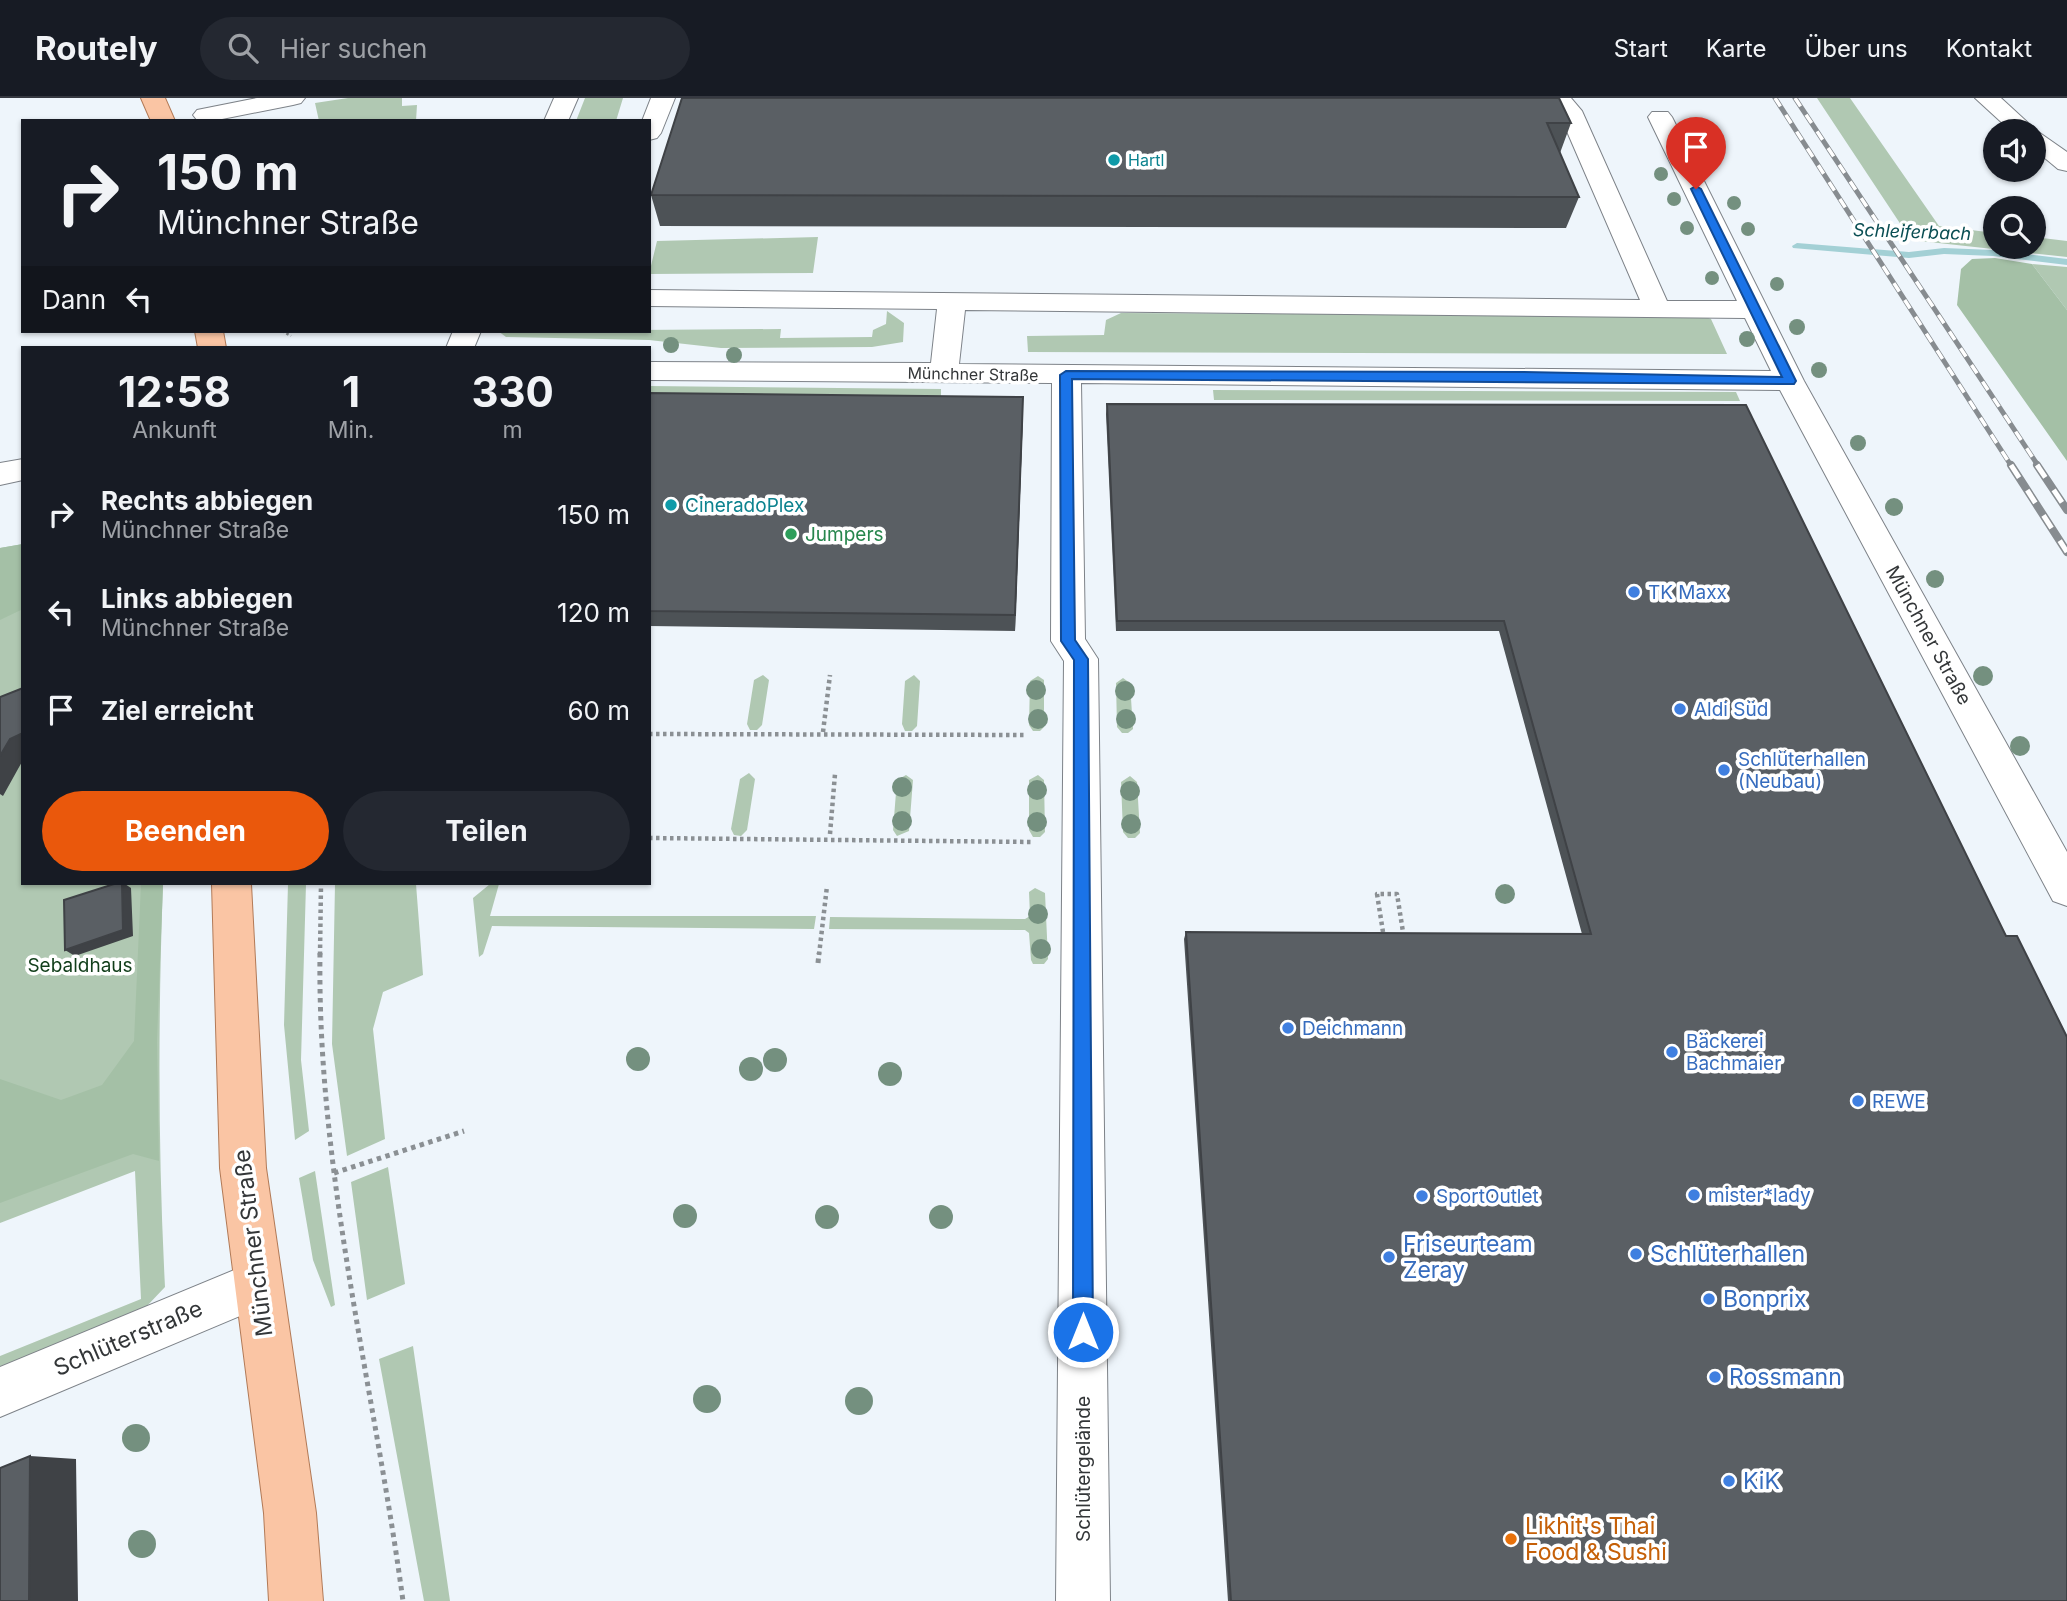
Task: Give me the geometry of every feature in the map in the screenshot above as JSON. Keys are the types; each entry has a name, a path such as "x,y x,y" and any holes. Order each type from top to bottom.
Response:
{"main road":[{"path":"153,98 162,119"},
{"name":"Münchner Straße","path":"231,885 243,1168 290,1513 296,1601"}],"street":[{"path":"205,116 293,98"},
{"path":"557,119 566,98"},
{"path":"651,127 663,98"},
{"path":"1559,98 1570,111 1657,309"},
{"path":"1987,98 2011,119"},
{"name":"Münchner Straße","path":"1660,117 1790,381 2067,889"},
{"path":"2046,147 2067,164"},
{"path":"651,298 1756,310"},
{"path":"944,373 952,302"},
{"name":"Münchner Straße","path":"653,369 695,372 1524,376 1790,381"},
{"name":"Schlütergelände","path":"1066,375 1068,641 1081,659 1083,1601"},
{"path":"0,474 21,469"},
{"name":"Schlüterstraße","path":"0,1392 257,1284"}],"path":[{"path":"286,333 291,336"},
{"path":"823,732 830,674"},
{"path":"651,734 1027,735"},
{"path":"830,834 835,774"},
{"path":"651,838 1032,842"},
{"path":"321,885 320,961 328,1147 388,1489 403,1601"},
{"path":"818,963 827,887"},
{"path":"1383,932 1377,894 1397,894 1403,932"},
{"path":"334,1174 464,1130"}],"green space":[{"path":"348,98 402,98 402,106 417,105 416,119 319,119 315,103"},
{"path":"585,98 623,98 617,119 577,119"},
{"path":"1817,98 1850,98 1939,226 1983,232 1983,248 1911,240"},
{"path":"818,237 813,273 651,274 657,241"},
{"path":"2046,238 2067,241 2067,257 2046,255"},
{"path":"1972,259 2001,259 2032,264 2067,310 2067,461 1957,305 1961,269"},
{"path":"2032,264 2067,267 2067,310"},
{"path":"887,311 904,323 903,342 872,347 721,348 649,340 506,337 501,333 651,333 651,330 781,329 780,338 872,337 873,330 886,324"},
{"path":"1121,313 1703,316 1711,319 1727,354 1028,352 1027,336 1104,335 1106,320"},
{"path":"651,386 941,389 941,398 651,395"},
{"path":"1213,390 1736,392 1740,401 1214,400"},
{"name":"Sebaldhaus","path":"21,544 21,885 163,885 160,1086 165,1287 146,1307 0,1374 0,1356 141,1299 135,1171 0,1223 0,548"},
{"path":"21,544 21,610 0,620 0,548"},
{"path":"763,675 769,680 762,725 757,730 750,730 747,724 754,680"},
{"path":"914,675 920,681 917,726 912,731 905,731 902,724 905,681"},
{"path":"1038,676 1044,680 1044,727 1040,731 1033,731 1029,725 1030,681"},
{"path":"1123,678 1130,683 1133,729 1128,733 1122,733 1117,727 1116,683"},
{"path":"749,773 755,779 747,830 741,836 734,835 731,829 740,779"},
{"path":"906,775 913,780 909,831 897,836 893,830 897,780"},
{"path":"1038,775 1044,780 1045,832 1040,837 1033,837 1029,830 1029,780"},
{"path":"1130,776 1137,782 1140,833 1135,838 1128,838 1123,832 1121,782"},
{"path":"141,885 163,885 157,1040 159,1161 133,1154 0,1203 0,1079 61,1100 102,1085 134,1041"},
{"path":"288,885 306,885 301,1060 309,1131 295,1140 284,1025"},
{"path":"335,885 416,885 423,975 383,992 373,1029 385,1139 347,1156 332,1044"},
{"path":"489,885 499,885 490,916 816,916 814,929 492,926 483,954 479,957 473,898"},
{"path":"1035,888 1045,893 1048,959 1044,964 1033,964 1029,933 1025,930 829,929 830,917 1025,919 1030,916 1029,892"},
{"path":"388,1167 405,1284 367,1300 351,1182"},
{"path":"315,1171 335,1305 331,1307 313,1260 299,1178"},
{"path":"413,1346 450,1601 424,1601 379,1359"}],"building":[{"name":"Hartl","path":"682,98 1559,98 1571,123 1547,123 1579,197 651,195"},
{"path":"651,393 1023,397 1015,615 651,611"},
{"name":"Schlüterhallen","path":"1107,404 1746,405 2006,936 2017,936 2067,1037 2067,1601 1231,1601 1186,932 1591,934 1504,621 1117,621"},
{"path":"21,689 21,734 10,739 0,756 0,697"},
{"path":"111,885 122,885 123,930 65,950 64,900"},
{"path":"30,1456 29,1601 0,1601 0,1468"}],"waterway":[{"name":"Schleiferbach","path":"1797,246 1909,255 1944,251 1993,253 2067,262"}],"railway":[{"path":"1775,98 2012,467"},
{"path":"1795,98 2039,467"},
{"path":"2011,465 2067,552"},
{"path":"2037,465 2067,510"}],"place":[{"name":"Hartl","path":"1114,160"},
{"name":"CineradoPlex","path":"671,505"},
{"name":"Jumpers","path":"791,534"},
{"name":"TK Maxx","path":"1634,592"},
{"name":"Aldi Süd","path":"1680,709"},
{"name":"Schlüterhallen (Neubau)","path":"1724,770"},
{"name":"Deichmann","path":"1288,1028"},
{"name":"Bäckerei Bachmaier","path":"1672,1052"},
{"name":"REWE","path":"1858,1101"},
{"name":"mister*lady","path":"1694,1195"},
{"name":"SportOutlet","path":"1422,1196"},
{"name":"Schlüterhallen","path":"1636,1254"},
{"name":"Friseurteam Zeray","path":"1389,1257"},
{"name":"Bonprix","path":"1709,1299"},
{"name":"Rossmann","path":"1715,1377"},
{"name":"KiK","path":"1729,1481"},
{"name":"Likhit's Thai Food & Sushi","path":"1511,1539"}],"route":[{"path":"1083,1332 1081,659 1068,641 1066,375 1524,376 1790,381 1696,189"}]}
